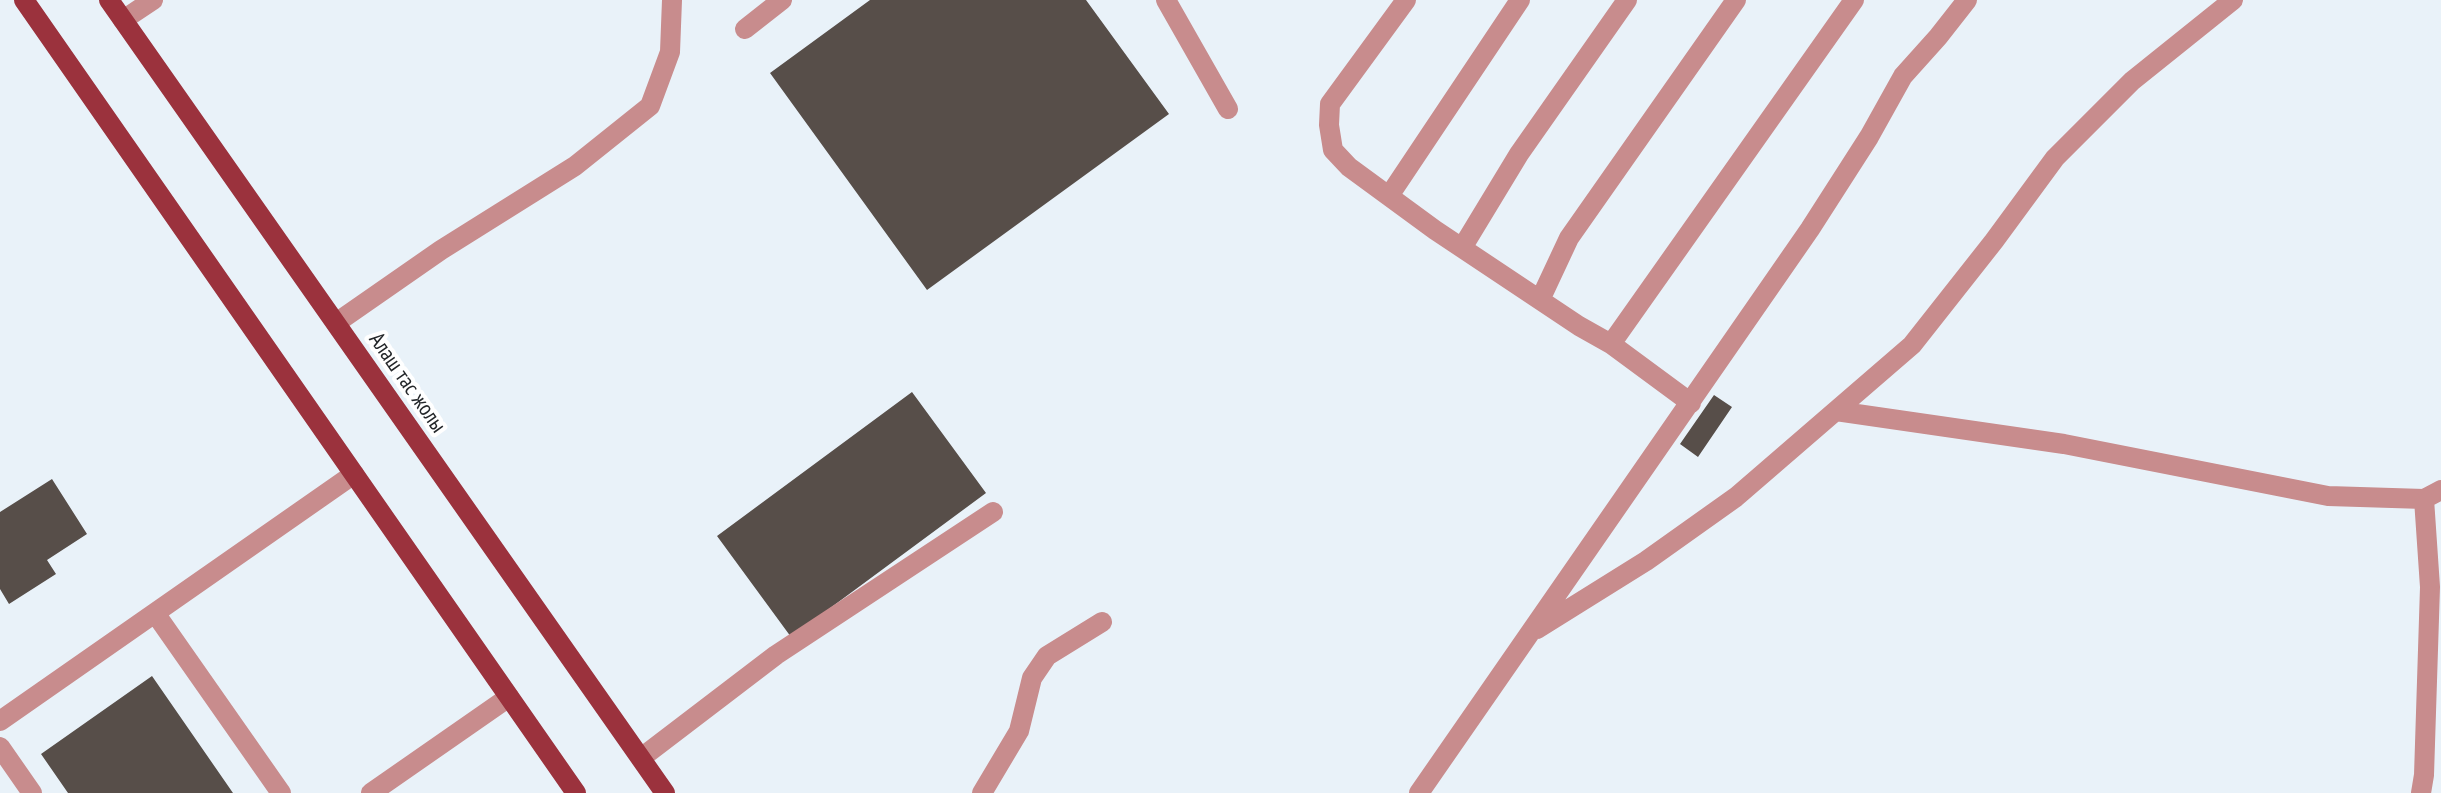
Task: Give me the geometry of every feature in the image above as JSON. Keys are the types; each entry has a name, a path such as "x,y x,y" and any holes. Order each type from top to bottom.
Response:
{"main road":[{"path":"24,0 576,793"},
{"name":"Алаш тас жолы","path":"109,0 665,793"}],"lane":[{"path":"123,20 153,0"},
{"path":"336,323 441,250 575,166 650,106 670,52 672,0"},
{"path":"745,29 782,0"},
{"path":"1166,0 1228,109"},
{"path":"1406,0 1330,104 1333,150 1349,167 1462,248 1611,344 1691,403"},
{"path":"1389,196 1520,0"},
{"path":"1462,248 1519,154 1627,0"},
{"path":"1540,300 1569,238 1736,0"},
{"path":"1611,344 1854,0"},
{"path":"1419,793 1691,403 1861,150 1903,76 1967,0"},
{"path":"1527,635 1646,561 1736,497 1912,345 2055,158 2132,81 2233,0"},
{"path":"1836,411 2064,444 2328,496 2432,494 2421,793"},
{"path":"0,721 354,474"},
{"path":"641,758 776,655 993,512"},
{"path":"155,613 281,793"},
{"path":"982,793 1019,731 1032,678 1047,656 1102,622"},
{"path":"371,793 509,697"},
{"path":"0,747 32,793"}],"building":[{"path":"870,0 1086,0 1169,114 927,290 770,73"},
{"path":"912,392 986,493 791,637 717,536"},
{"path":"1714,395 1732,407 1698,457 1680,444"},
{"path":"52,479 87,534 47,560 56,574 9,604 0,589 0,512"},
{"path":"152,676 233,793 68,793 41,754"}]}
